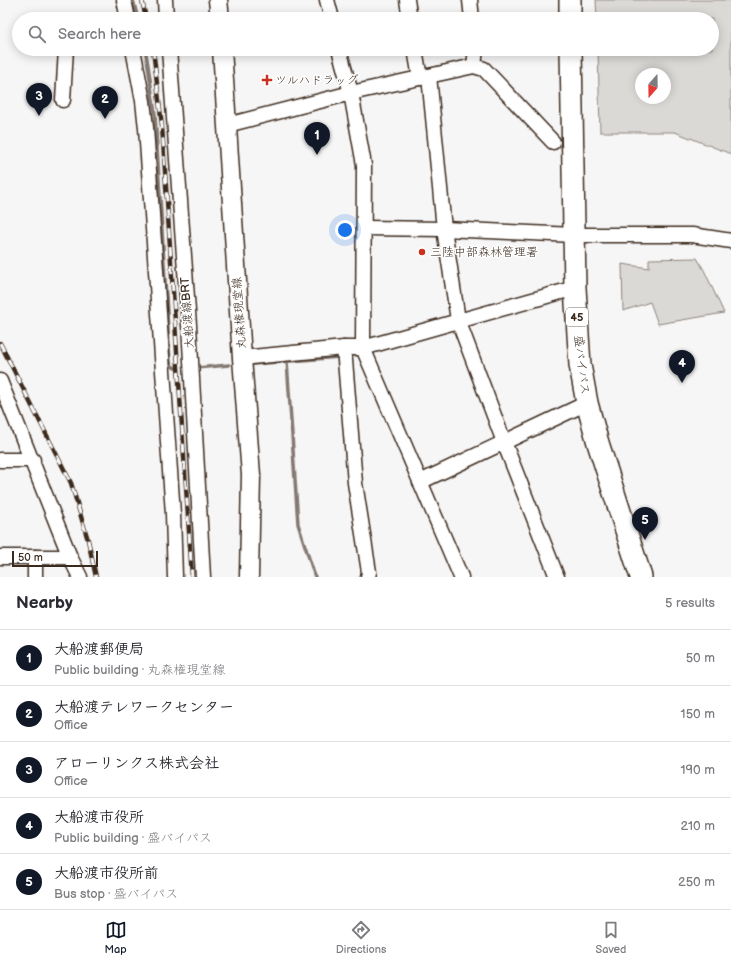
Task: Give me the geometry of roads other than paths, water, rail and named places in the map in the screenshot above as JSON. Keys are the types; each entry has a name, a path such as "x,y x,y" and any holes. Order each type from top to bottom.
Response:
{"highway":[{"path":"570,0 570,12"},
{"name":"盛バイパス","path":"571,56 575,288 580,365 587,403 598,443 641,577"}],"main road":[{"path":"218,0 219,12"},
{"name":"丸森権現堂線","path":"222,56 251,476 249,577"}],"street":[{"path":"124,0 127,12"},
{"path":"165,0 166,12"},
{"path":"327,0 330,12"},
{"path":"407,0 409,12"},
{"path":"470,0 471,12"},
{"path":"63,100 66,56"},
{"path":"134,56 143,101 146,128 174,514 175,577"},
{"name":"大船渡線BRT","path":"169,56 188,318 203,577"},
{"path":"341,56 351,93 364,165 363,348 461,577"},
{"path":"417,56 424,77 444,229 458,320 557,577"},
{"path":"474,66 475,56"},
{"path":"227,125 351,93 474,66 484,69 553,142"},
{"path":"364,228 444,229 574,235 692,235 731,241"},
{"path":"242,358 344,348 363,348 575,288"},
{"path":"344,348 355,483 373,575"},
{"path":"0,381 33,460 70,557 80,577"},
{"path":"420,482 587,403"},
{"path":"0,460 33,460"},
{"path":"0,557 70,557"},
{"path":"35,557 35,577"}],"waterway":[{"path":"133,0 136,12"},
{"path":"146,56 155,114 170,362 175,368"},
{"path":"254,364 340,357"},
{"path":"287,361 298,524 315,577"},
{"path":"196,368 229,365"}],"railway":[{"path":"142,0 145,12"},
{"path":"154,56 162,126 192,577"},
{"path":"0,343 71,483 88,540 96,577"}],"place":[{"name":"ツルハドラッグ","path":"267,80"},
{"name":"アローリンクス株式会社","path":"39,116"},
{"name":"大船渡テレワークセンター","path":"105,119"},
{"name":"大船渡郵便局","path":"317,155"},
{"name":"三陸中部森林管理署","path":"422,252"},
{"name":"大船渡市役所","path":"682,383"},
{"name":"大船渡市役所前","path":"645,540"}]}
